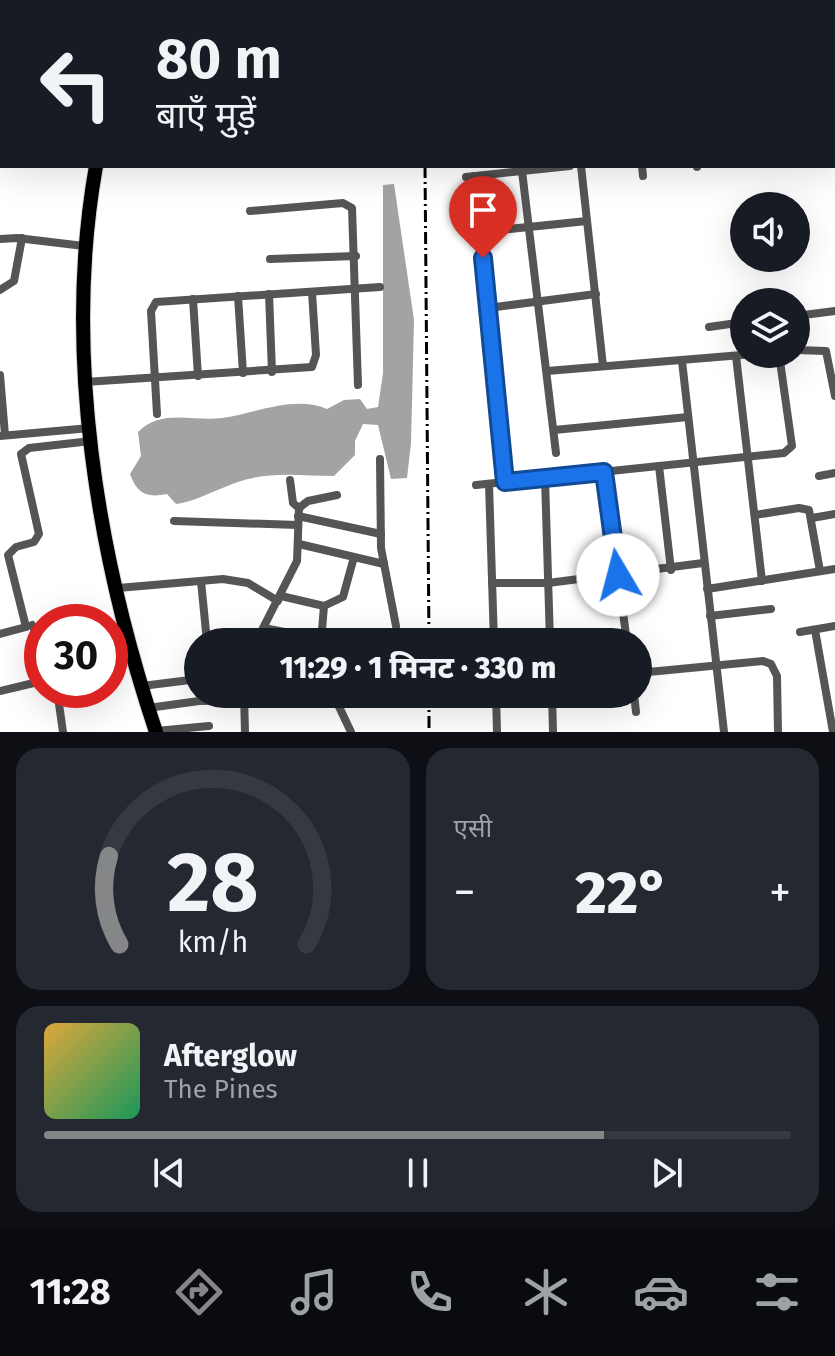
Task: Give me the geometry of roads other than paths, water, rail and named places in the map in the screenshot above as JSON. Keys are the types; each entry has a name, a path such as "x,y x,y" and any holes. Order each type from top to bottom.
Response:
{"main road":[{"path":"96,168 81,290 85,382 91,435 118,588 156,732"}],"street":[{"path":"505,482 480,232 470,177 551,168"},
{"path":"581,168 603,366"},
{"path":"522,171 556,453"},
{"path":"250,211 348,204 354,214 358,385"},
{"path":"480,232 587,221"},
{"path":"0,239 22,238 84,246"},
{"path":"0,290 14,281 22,238"},
{"path":"270,259 356,256"},
{"path":"157,414 153,306 161,301 380,287"},
{"path":"85,382 305,370 316,362 312,292"},
{"path":"269,294 272,372"},
{"path":"488,308 596,294"},
{"path":"238,296 243,373"},
{"path":"193,299 198,376"},
{"path":"810,314 835,311"},
{"path":"709,327 730,324"},
{"path":"810,350 826,351 835,396"},
{"path":"547,371 730,357"},
{"path":"682,361 724,732"},
{"path":"737,368 762,581"},
{"path":"476,485 784,453 792,446 781,368"},
{"path":"0,375 3,436 91,435"},
{"path":"554,430 688,417"},
{"path":"24,609 8,555 16,547 34,542 39,534 21,454 29,448 91,435"},
{"path":"380,459 381,534 396,626"},
{"path":"659,466 671,570"},
{"path":"604,472 625,628"},
{"path":"819,476 835,473"},
{"path":"545,478 550,628"},
{"path":"264,628 297,561 298,516 290,480"},
{"path":"489,484 494,628"},
{"path":"298,516 308,501 337,495"},
{"path":"755,515 805,508 812,518 820,571"},
{"path":"812,518 835,514"},
{"path":"174,521 298,516 381,534"},
{"path":"299,544 384,564"},
{"path":"322,628 324,606 327,601 338,602 343,597 354,557"},
{"path":"492,583 548,583 671,570 703,563"},
{"path":"707,589 835,569"},
{"path":"118,588 223,579 248,583 280,598 324,606"},
{"path":"201,581 206,628"},
{"path":"710,616 771,609"},
{"path":"800,632 835,626"},
{"path":"0,634 24,627"},
{"path":"815,630 833,732"},
{"path":"652,672 716,665 771,664 777,676 778,732"},
{"path":"142,686 184,681"},
{"path":"0,691 24,685"},
{"path":"148,708 184,704"},
{"path":"60,708 63,732"},
{"path":"244,708 245,732"},
{"path":"340,708 351,732"},
{"path":"496,708 497,732"},
{"path":"552,708 553,732"},
{"path":"636,708 636,712"},
{"path":"156,732 209,726"}],"railway":[{"path":"425,168 429,628"},
{"path":"429,708 429,732"}]}
